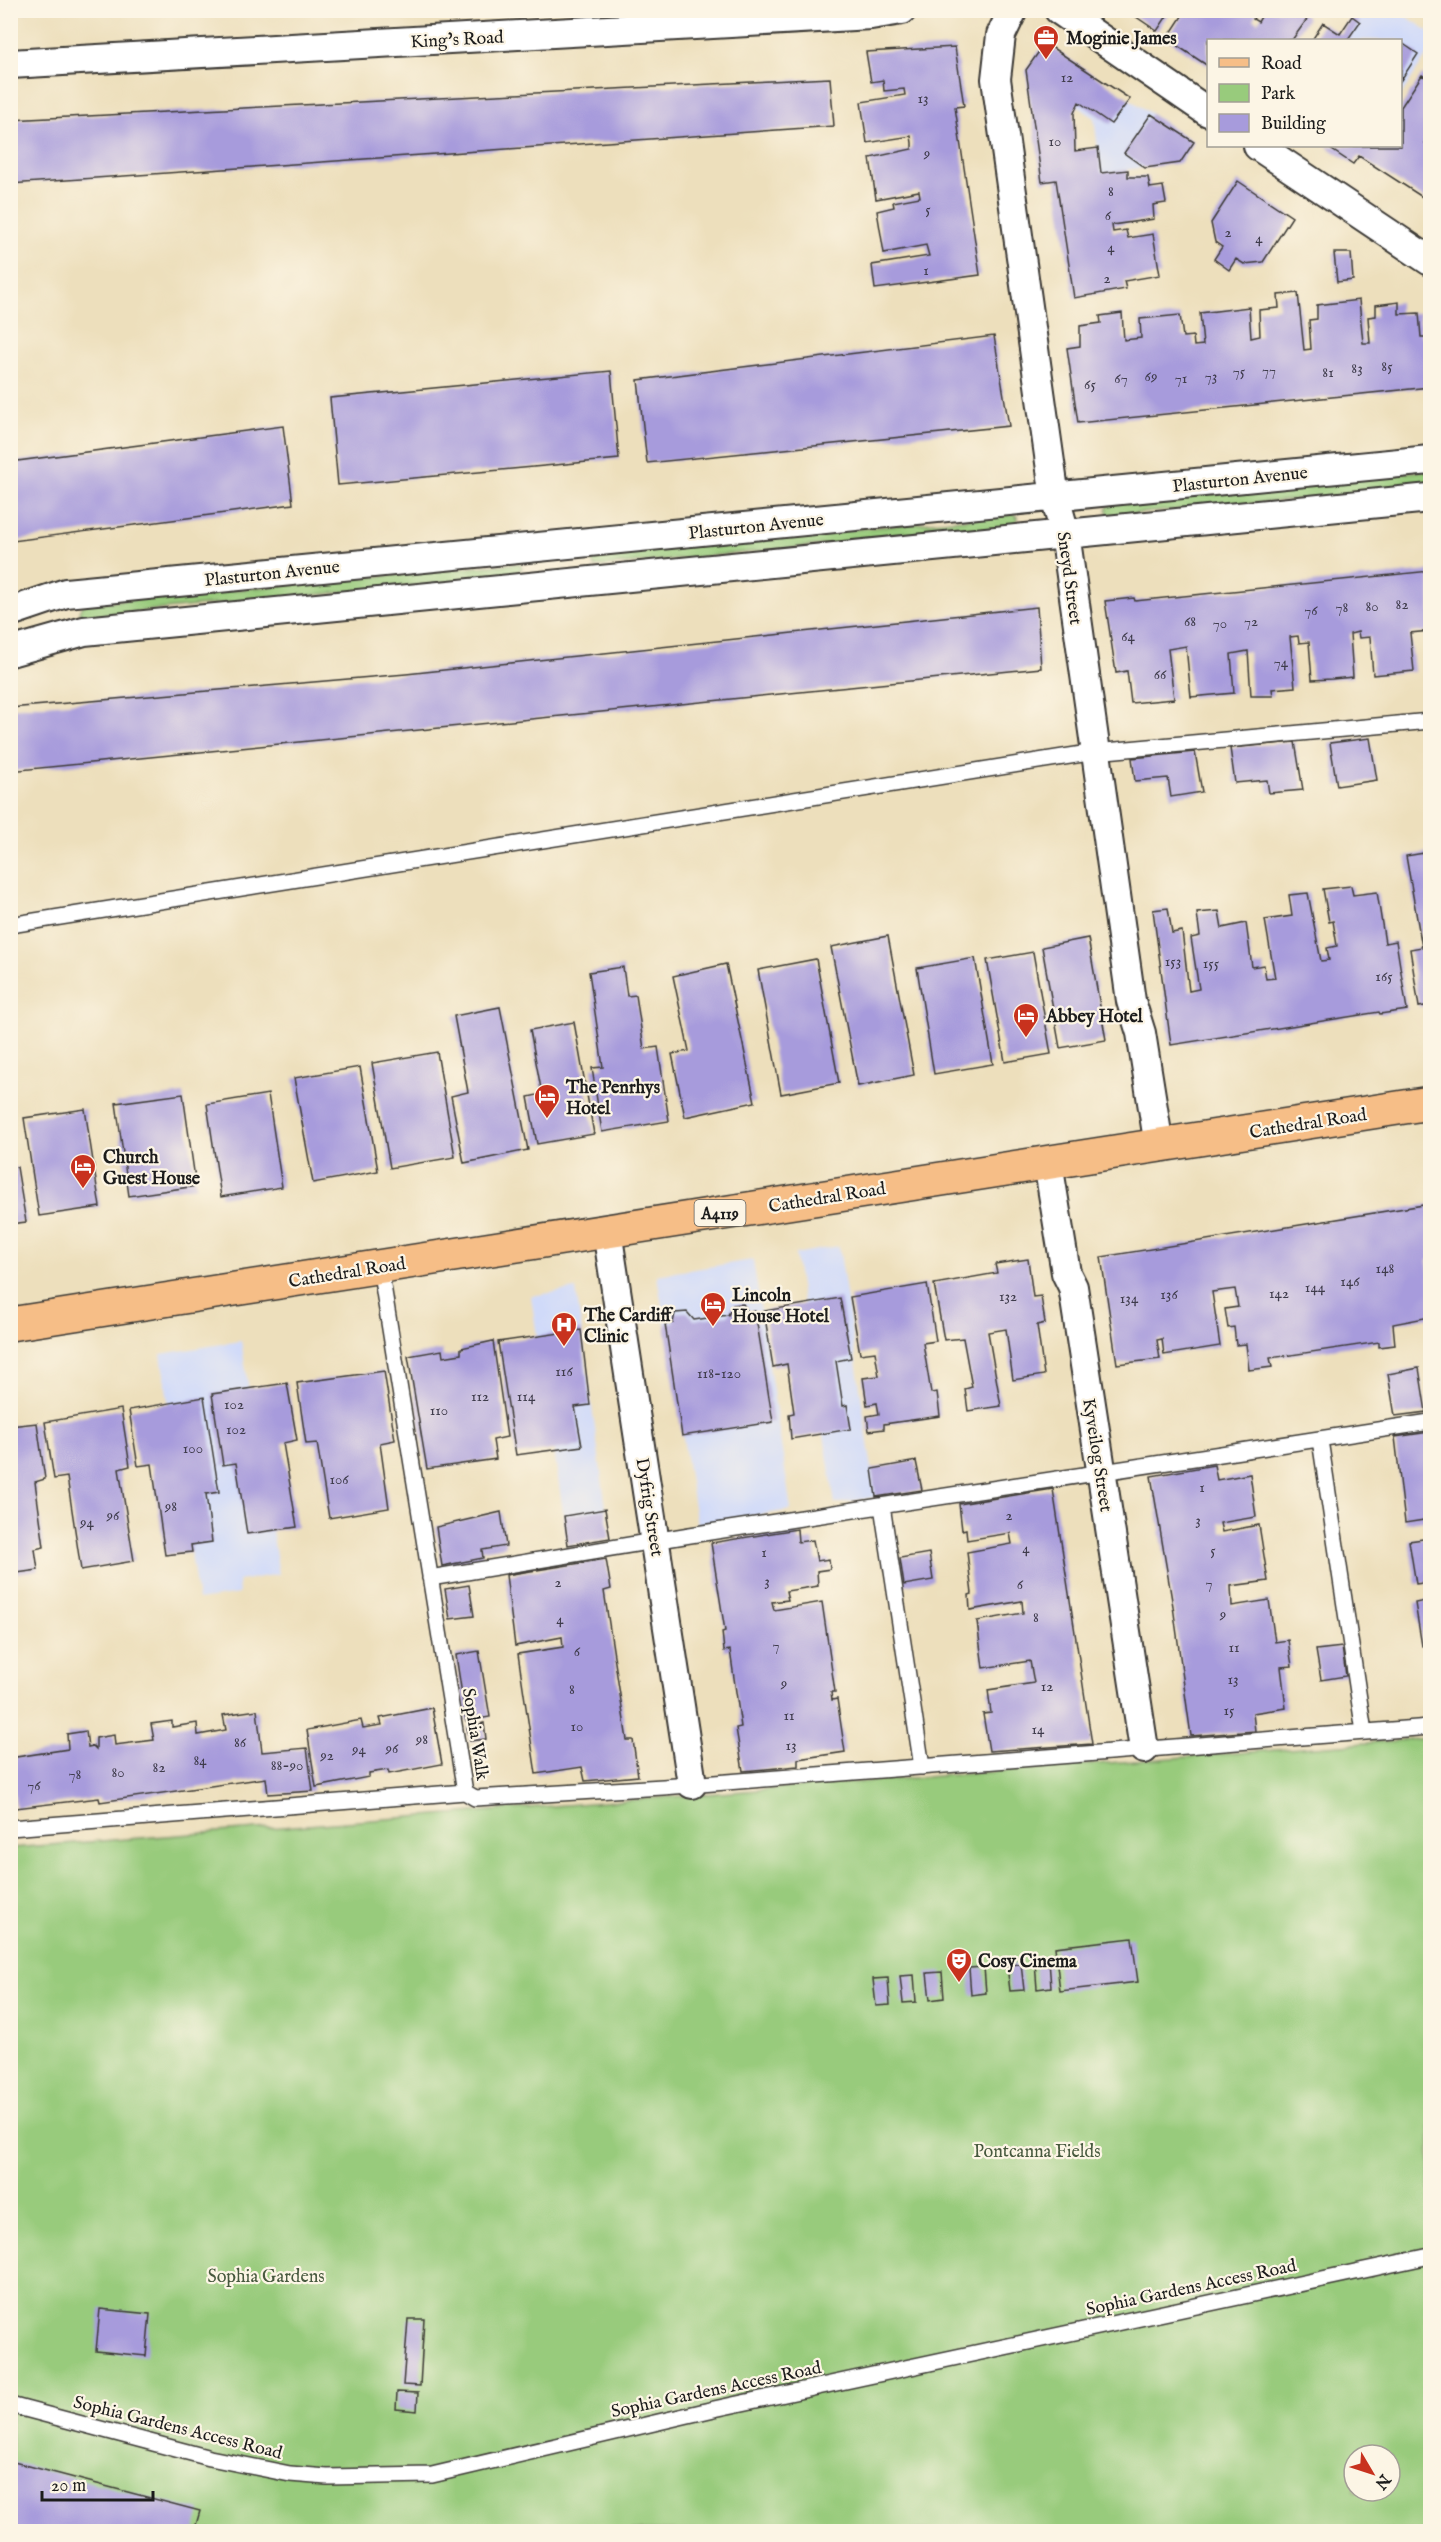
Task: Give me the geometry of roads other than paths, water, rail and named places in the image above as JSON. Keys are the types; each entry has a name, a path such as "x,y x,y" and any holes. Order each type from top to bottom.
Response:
{"main road":[{"name":"Cathedral Road","path":"10,1324 1431,1103"}],"street":[{"name":"King's Road","path":"10,64 852,16 902,10"},
{"name":"Sneyd Street","path":"1013,10 1002,35 996,79 1055,498 1065,533 1131,1001 1141,1032 1159,1146"},
{"path":"1059,10 1207,111"},
{"path":"1260,147 1431,261"},
{"name":"Plasturton Avenue","path":"10,612 54,597 81,592 1431,460"},
{"name":"Plasturton Avenue","path":"11,652 84,631 1431,498"},
{"name":"Kyveilog Street","path":"1048,1163 1066,1273 1073,1287 1144,1749"},
{"name":"Dyfrig Street","path":"607,1231 692,1784"}],"lane":[{"path":"10,925 1095,752 1431,721"},
{"name":"Sophia Walk","path":"10,1828 465,1792 380,1267"},
{"path":"430,1578 655,1541 1431,1422"},
{"path":"1320,1440 1364,1732"},
{"path":"882,1506 922,1767"},
{"path":"465,1792 475,1798 692,1784 1431,1727"},
{"name":"Sophia Gardens Access Road","path":"10,2405 210,2458 290,2474 327,2477 432,2475 714,2409 1431,2256"}],"place":[{"name":"Moginie James","path":"1046,61"},
{"name":"Abbey Hotel","path":"1026,1039"},
{"name":"The Penrhys Hotel","path":"547,1120"},
{"name":"Church Guest House","path":"83,1190"},
{"name":"Lincoln House Hotel","path":"713,1328"},
{"name":"The Cardiff Clinic","path":"564,1348"},
{"name":"Cosy Cinema","path":"959,1984"}],"park label":[{"name":"Pontcanna Fields","path":"1037,2151"},
{"name":"Sophia Gardens","path":"266,2276"}]}
